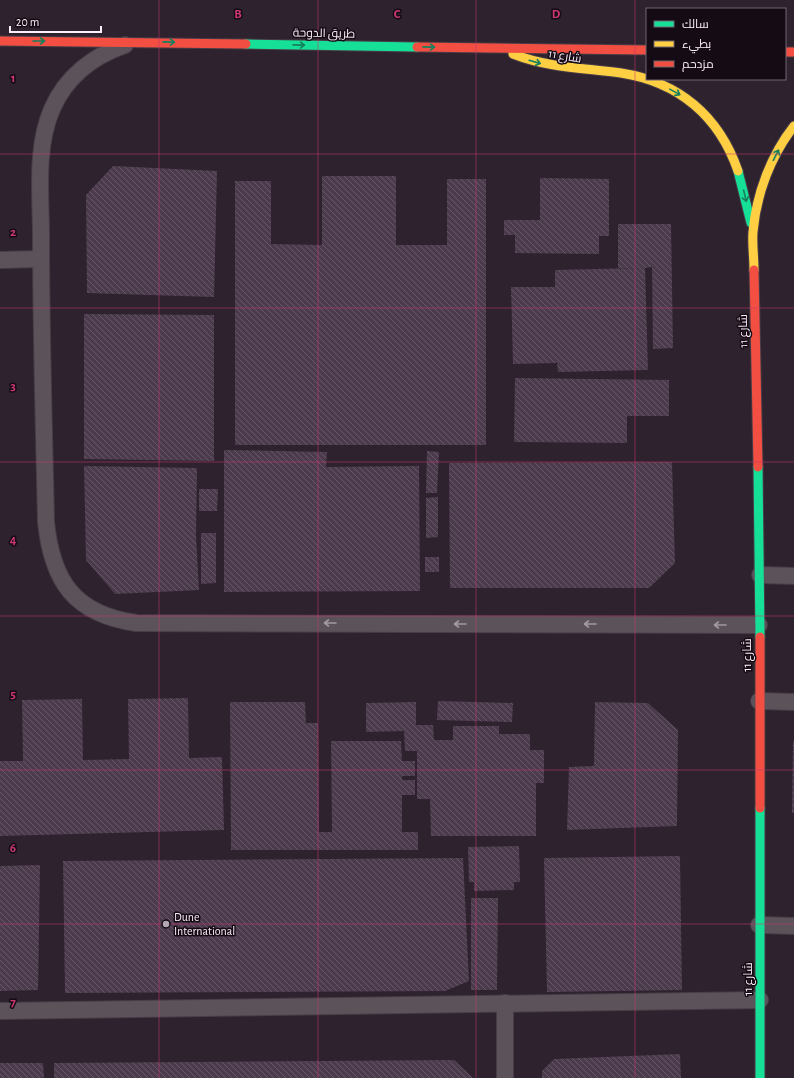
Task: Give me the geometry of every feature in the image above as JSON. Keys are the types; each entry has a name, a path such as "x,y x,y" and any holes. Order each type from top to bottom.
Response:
{"street":[{"name":"طريق الدوحة","path":"0,41 646,50"},
{"name":"شارع 11","path":"499,48 524,59 548,66 574,70 620,73 646,79"},
{"name":"شارع 11","path":"649,80 660,84 696,106 711,121 726,142 736,165 753,232"},
{"name":"شارع 11","path":"760,1078 760,575 753,232 765,179 776,154 794,126"}],"lane":[{"path":"133,42 111,50 92,60 76,75 62,92 52,109 42,146 41,259 46,522 48,546 54,566 64,585 78,600 96,612 115,620 136,623 759,625"},
{"path":"0,260 41,259"},
{"path":"760,575 794,576"},
{"path":"760,701 794,702"},
{"path":"759,925 794,926"},
{"path":"0,1011 760,1000"},
{"path":"504,1003 505,1078"}],"building":[{"path":"113,166 217,171 214,297 87,293 86,195"},
{"path":"322,176 396,176 396,245 447,245 447,179 486,179 486,445 235,445 235,181 271,181 271,244 322,245"},
{"path":"540,178 609,179 609,236 599,236 599,254 515,253 515,235 504,235 504,220 540,220"},
{"path":"618,224 671,224 673,348 653,349 652,267 645,268 648,370 558,372 557,363 513,364 511,287 555,287 555,270 639,268 618,268"},
{"path":"84,314 214,315 214,461 84,459"},
{"path":"515,378 669,380 669,416 627,416 627,443 514,442"},
{"path":"224,450 327,452 326,467 419,466 420,591 224,592"},
{"path":"427,451 439,452 437,493 426,493"},
{"path":"672,462 675,563 649,588 450,588 449,463"},
{"path":"84,466 197,468 196,536 199,590 115,594 86,560"},
{"path":"199,489 218,489 217,511 199,511"},
{"path":"438,497 438,537 426,538 426,498"},
{"path":"201,533 216,533 216,583 201,584"},
{"path":"425,557 439,557 439,572 425,572"},
{"path":"188,698 189,758 222,757 224,830 0,836 0,761 23,761 22,700 82,699 83,760 129,759 128,699"},
{"path":"438,701 513,703 512,722 437,720"},
{"path":"230,702 305,702 306,723 318,723 319,832 332,832 331,741 401,741 402,761 415,761 415,776 402,776 402,780 415,780 415,795 402,795 402,832 418,832 418,850 231,850"},
{"path":"416,702 416,725 433,725 434,740 453,740 453,726 499,726 499,734 530,734 530,750 544,750 544,783 536,783 536,836 431,836 430,799 417,799 417,751 405,751 404,731 366,732 366,703"},
{"path":"595,702 648,703 678,730 677,826 567,830 569,767 594,766"},
{"path":"793,741 794,813 792,813"},
{"path":"519,846 520,882 514,882 514,890 474,891 474,882 469,882 468,847"},
{"path":"680,856 682,990 547,992 544,858"},
{"path":"463,858 469,981 445,991 65,993 63,861"},
{"path":"40,865 38,990 0,991 0,866"},
{"path":"471,898 498,898 497,990 471,990"},
{"path":"680,1054 681,1078 542,1078 542,1071 554,1059"},
{"path":"454,1060 473,1078 54,1078 54,1063"},
{"path":"0,1063 43,1063 44,1078 0,1078"}],"traffic: fast":[{"path":"246,44 417,47"},
{"path":"738,171 751,223"},
{"path":"758,467 760,637"},
{"path":"760,808 760,1078"}],"traffic: slow":[{"path":"513,54 526,59 553,65 621,73 646,79"},
{"path":"648,80 661,84 678,93 708,118 730,151 738,171"},
{"path":"754,270 753,232 757,204 766,176 778,150 794,126"}],"traffic: jam":[{"path":"0,41 246,44"},
{"path":"417,47 646,50"},
{"path":"786,52 794,52"},
{"path":"754,270 758,467"},
{"path":"760,637 760,808"}],"place":[{"name":"Dune International","path":"166,924"}]}
